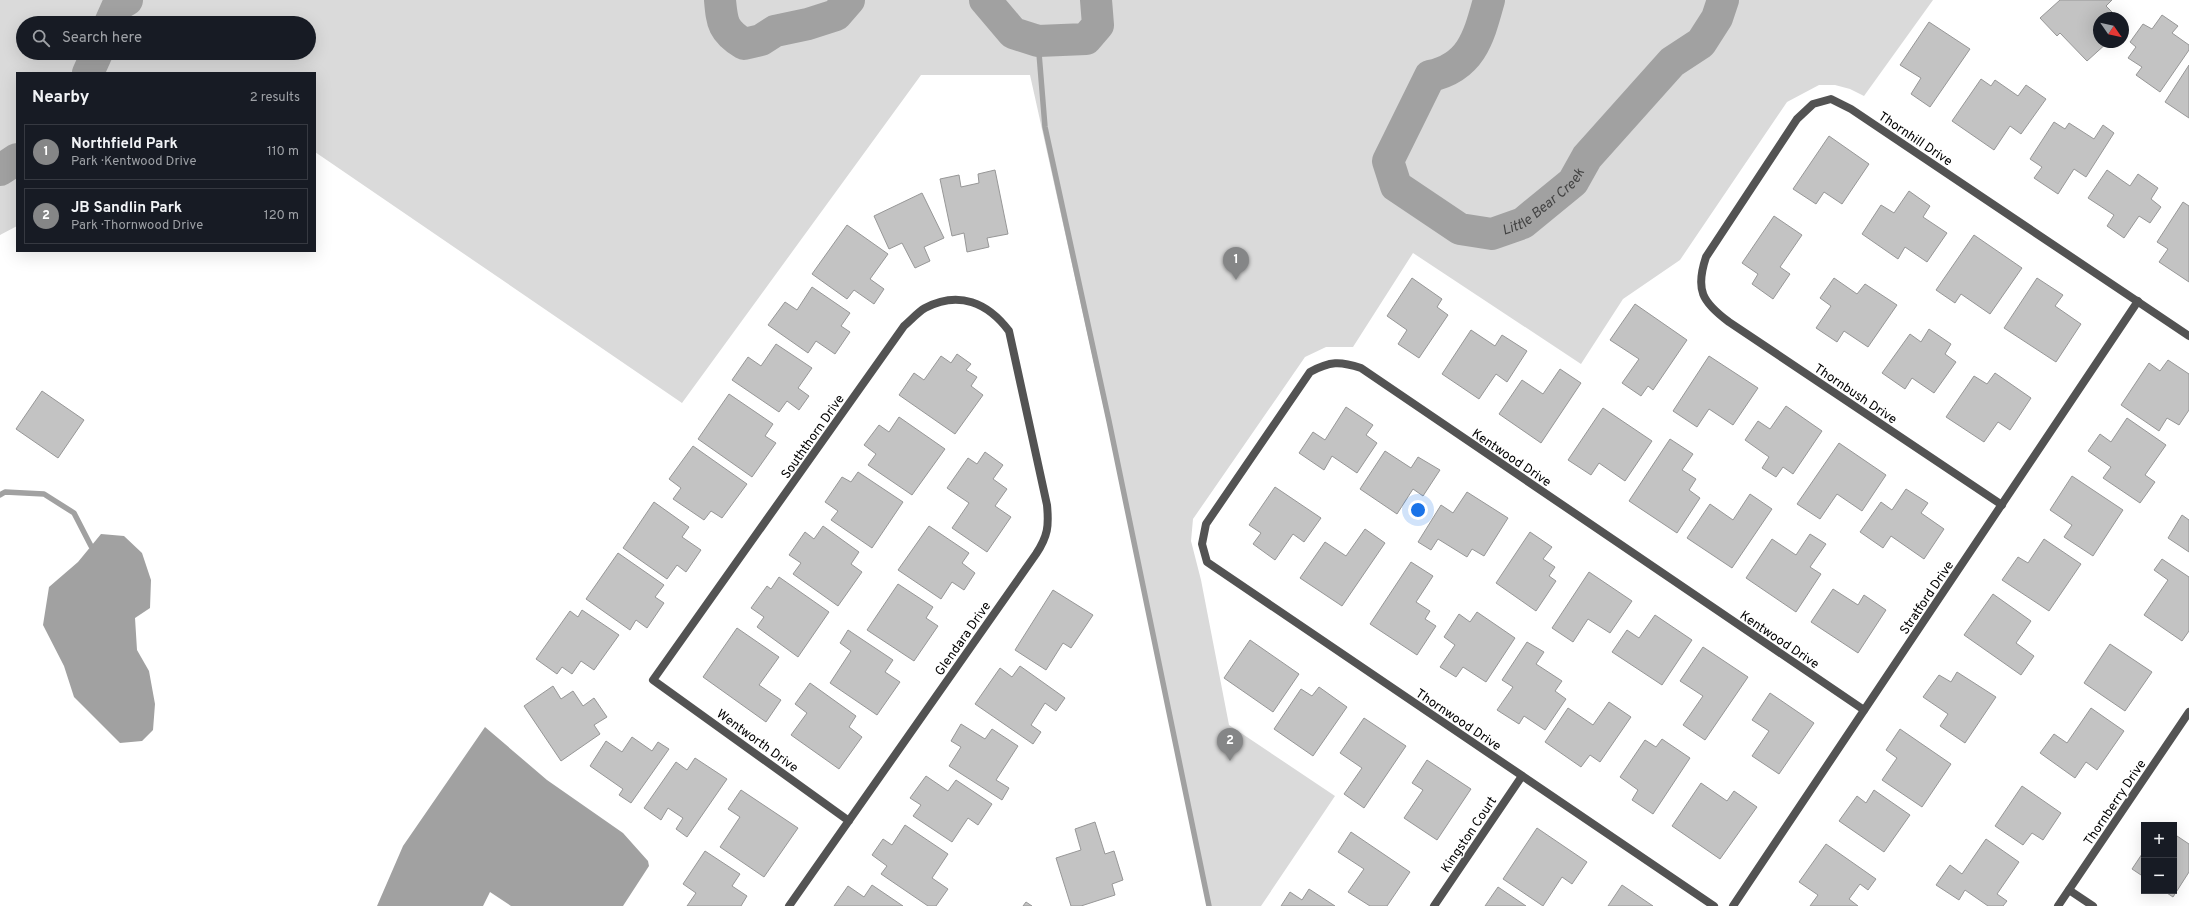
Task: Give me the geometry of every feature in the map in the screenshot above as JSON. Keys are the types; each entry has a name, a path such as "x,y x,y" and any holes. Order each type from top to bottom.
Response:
{"street":[{"name":"Thornhill Drive","path":"1703,295 1700,274 1706,257 1797,119 1813,104 1831,99 1851,109 2189,336"},
{"name":"Thornbush Drive","path":"1703,295 1713,310 1729,322 2002,505"},
{"name":"Souththorn Drive","path":"653,680 904,326 925,308 945,301 969,300 998,317 1009,331 1014,354"},
{"name":"Stratford Drive","path":"1733,906 2138,301"},
{"name":"Glendara Drive","path":"789,906 1044,542 1049,527 1047,505 1014,354"},
{"name":"Kentwood Drive","path":"1202,544 1206,524 1310,372 1323,365 1343,362 1361,368 1864,710"},
{"name":"Thornwood Drive","path":"1202,544 1207,562 1220,572 1714,906"},
{"name":"Wentworth Drive","path":"653,680 849,821"},
{"name":"Thornberry Drive","path":"2058,906 2189,712"},
{"name":"Kingston Court","path":"1434,906 1522,776"},
{"path":"2069,890 2093,906"}],"shaded area":[{"path":"0,0 1933,0 1864,96 1850,89 1835,85 1819,85 1787,102 1680,260 1623,299 1581,364 1413,253 1353,347 1326,347 1305,357 1193,519 1191,541 1201,580 1229,725 1335,796 1261,906 1208,906 1146,598 1030,75 921,75 682,403 316,153 316,72 16,72 16,227 0,235"},
{"path":"101,534 124,536 142,553 151,580 150,608 135,618 137,650 149,671 155,704 153,730 142,741 120,743 74,697 64,666 43,625 49,587 78,562"},
{"path":"485,727 547,780 623,833 648,861 649,866 623,906 511,906 490,892 483,906 377,906 403,846"}],"building":[{"path":"2060,0 2112,0 2106,6 2112,12 2093,12 2093,48 2101,48 2087,61 2060,33 2057,36 2040,18"},
{"path":"2162,15 2178,26 2172,33 2189,45 2189,50 2160,92 2136,75 2142,67 2128,58 2136,47 2130,42 2143,24 2152,29"},
{"path":"1929,22 1970,49 1930,107 1911,94 1921,78 1900,65"},
{"path":"2189,65 2189,118 2165,102"},
{"path":"1981,79 1991,86 1995,80 2018,96 2026,85 2046,99 2021,134 2010,126 1994,150 1952,121"},
{"path":"2054,122 2065,129 2069,123 2094,139 2103,125 2114,133 2086,177 2074,169 2058,194 2034,178 2042,167 2030,159"},
{"path":"1829,136 1869,164 1842,204 1824,192 1816,204 1793,189"},
{"path":"995,170 1008,234 987,238 989,247 967,252 964,233 952,236 940,179 959,175 961,187 979,183 978,174"},
{"path":"2107,170 2130,186 2138,174 2158,188 2151,199 2161,207 2150,223 2139,216 2124,238 2107,226 2114,215 2088,198"},
{"path":"1909,191 1930,206 1923,217 1947,233 1927,262 1905,247 1898,259 1862,234 1881,205 1894,213"},
{"path":"922,193 944,238 924,247 930,261 915,268 902,243 889,249 874,216"},
{"path":"2183,202 2189,206 2189,282 2159,262 2168,249 2157,242"},
{"path":"1774,216 1802,235 1780,267 1790,274 1773,299 1752,284 1758,274 1742,263"},
{"path":"847,225 888,254 870,279 884,289 874,304 854,290 847,299 812,274"},
{"path":"1974,235 2022,268 1990,314 1961,294 1955,303 1936,290"},
{"path":"1412,278 1442,299 1437,307 1448,315 1419,358 1398,344 1407,330 1387,316"},
{"path":"1834,278 1857,294 1865,284 1897,305 1868,347 1844,331 1837,342 1816,328 1831,306 1820,298"},
{"path":"2037,278 2063,295 2055,306 2081,324 2056,362 2004,328"},
{"path":"812,287 850,313 841,326 850,332 835,354 816,341 808,353 768,325 785,302 797,310"},
{"path":"1635,304 1687,340 1653,390 1648,386 1641,396 1622,383 1639,359 1610,340"},
{"path":"1929,329 1951,344 1945,354 1956,362 1934,393 1912,378 1905,389 1882,373 1910,334 1921,342"},
{"path":"1471,330 1495,346 1502,335 1527,351 1507,382 1496,374 1479,399 1442,374"},
{"path":"776,344 812,368 798,388 809,396 799,410 787,401 779,412 732,380 748,357 761,366"},
{"path":"957,354 971,364 966,370 977,377 971,386 983,395 955,434 899,395 914,373 924,380 941,356 951,363"},
{"path":"1709,356 1758,388 1733,425 1709,409 1697,427 1673,411"},
{"path":"2168,360 2189,374 2189,410 2179,425 2167,418 2159,431 2121,405 2149,363 2160,371"},
{"path":"1560,369 1581,383 1541,443 1499,414 1522,380 1543,394"},
{"path":"1995,373 2031,398 2010,430 1998,422 1984,442 1946,417 1974,376 1987,384"},
{"path":"42,391 84,420 58,458 16,429"},
{"path":"729,394 773,424 765,436 776,443 752,477 698,439"},
{"path":"1786,406 1822,431 1793,474 1783,467 1776,477 1762,468 1769,457 1745,440 1758,421 1770,429"},
{"path":"1346,407 1373,425 1366,435 1377,443 1357,473 1332,456 1324,470 1299,453 1313,432 1325,440"},
{"path":"1603,408 1652,441 1625,481 1599,463 1591,475 1568,460"},
{"path":"899,417 945,449 912,495 868,465 876,454 864,445 879,425 889,432"},
{"path":"2127,418 2166,445 2145,475 2155,482 2140,503 2103,478 2111,467 2088,451 2100,434 2111,442"},
{"path":"1670,439 1693,454 1682,470 1696,479 1689,490 1700,498 1677,533 1629,501"},
{"path":"1839,443 1886,475 1862,511 1837,494 1820,519 1797,504"},
{"path":"693,446 747,484 722,518 711,511 704,520 673,499 681,488 669,479"},
{"path":"1385,451 1411,468 1418,457 1440,470 1423,496 1413,489 1397,514 1360,489"},
{"path":"985,452 1003,465 993,479 1007,489 995,506 1011,517 987,552 952,528 969,503 947,488 968,458 977,464"},
{"path":"858,472 903,502 872,548 831,520 838,511 825,502 842,477 851,482"},
{"path":"2072,476 2123,510 2093,556 2064,537 2072,525 2050,510"},
{"path":"1275,487 1321,518 1304,542 1293,534 1275,560 1253,544 1261,533 1249,525"},
{"path":"1906,489 1928,503 1921,513 1944,529 1924,559 1891,536 1883,548 1860,532 1881,502 1892,510"},
{"path":"1467,492 1508,518 1484,556 1472,549 1467,557 1438,539 1431,550 1418,542 1441,505 1453,513"},
{"path":"1750,494 1772,509 1732,568 1687,538 1710,504 1733,520"},
{"path":"654,502 689,527 682,537 701,550 686,572 677,565 667,579 623,548"},
{"path":"2182,515 2189,520 2189,552 2168,538"},
{"path":"823,526 859,552 851,564 862,572 838,606 793,574 801,563 789,555 805,532 814,539"},
{"path":"929,526 969,553 962,563 975,573 964,590 952,582 941,599 898,570"},
{"path":"1365,529 1385,543 1342,606 1300,578 1325,542 1346,556"},
{"path":"1530,532 1552,547 1543,559 1555,567 1549,576 1556,581 1536,611 1496,583"},
{"path":"1810,534 1826,544 1810,567 1821,574 1796,612 1746,578 1772,539 1796,555"},
{"path":"2044,539 2081,564 2049,611 2002,580 2018,557 2028,563"},
{"path":"618,553 664,585 655,597 664,603 647,628 636,620 630,630 586,599"},
{"path":"2162,559 2189,577 2189,631 2182,641 2144,615 2168,580 2154,570"},
{"path":"1411,562 1433,576 1416,602 1430,611 1425,619 1436,626 1417,655 1370,624"},
{"path":"1589,572 1632,601 1610,633 1588,619 1573,642 1552,628"},
{"path":"779,577 829,612 798,657 757,627 764,617 751,608 767,586 771,589"},
{"path":"898,584 933,607 926,618 938,626 914,661 867,630"},
{"path":"1833,589 1858,605 1864,595 1886,610 1858,653 1811,622"},
{"path":"1053,590 1093,615 1071,648 1063,643 1046,670 1015,650"},
{"path":"1993,594 2031,621 2016,643 2034,656 2021,675 1964,635"},
{"path":"582,610 619,635 594,670 581,661 572,674 562,667 557,674 536,659 570,611 578,617"},
{"path":"1477,612 1515,638 1486,682 1463,667 1456,677 1440,667 1455,645 1444,637 1459,614 1470,622"},
{"path":"1655,615 1692,640 1662,685 1612,652 1627,630 1639,638"},
{"path":"737,628 779,657 759,685 781,700 766,722 703,677"},
{"path":"848,630 893,660 885,672 900,682 877,715 830,683 851,651 840,643"},
{"path":"1250,640 1299,674 1273,712 1224,678"},
{"path":"1527,642 1544,652 1536,664 1562,681 1555,691 1566,699 1545,730 1524,716 1519,724 1497,710 1513,687 1502,680"},
{"path":"2110,644 2152,672 2125,711 2084,683"},
{"path":"1703,647 1748,677 1705,740 1683,725 1703,696 1680,681"},
{"path":"1020,666 1065,698 1056,711 1045,703 1031,725 1041,732 1033,744 975,704 1000,668 1012,677"},
{"path":"1957,672 1996,697 1965,743 1940,726 1948,714 1923,697 1939,675 1951,682"},
{"path":"810,683 856,716 849,727 862,737 839,769 791,735 807,713 795,704"},
{"path":"553,686 561,699 573,691 583,706 594,698 607,717 594,725 600,734 561,761 524,706"},
{"path":"1319,687 1347,707 1313,756 1274,729 1301,689 1312,696"},
{"path":"1770,693 1814,723 1779,774 1752,756 1769,731 1752,720"},
{"path":"1609,702 1631,717 1600,762 1590,755 1581,767 1545,742 1568,708 1593,725"},
{"path":"2091,708 2124,731 2097,770 2086,762 2075,778 2040,753 2054,734 2067,743"},
{"path":"1364,718 1406,746 1364,808 1344,794 1362,768 1340,753"},
{"path":"961,724 985,739 992,729 1018,746 996,780 1009,788 1002,800 949,766 961,747 951,741"},
{"path":"1900,729 1951,764 1922,807 1882,780 1897,758 1886,750"},
{"path":"632,737 652,751 658,742 669,749 631,803 619,795 623,789 590,766 606,741 622,752"},
{"path":"1662,739 1690,758 1653,814 1632,800 1638,790 1620,777 1645,740 1656,747"},
{"path":"695,758 727,779 687,837 676,829 683,818 668,808 661,820 644,808 676,762 687,770"},
{"path":"1427,760 1471,789 1437,840 1404,818 1423,790 1412,783"},
{"path":"926,776 948,791 956,780 992,804 978,825 968,818 952,842 913,816 921,805 910,798"},
{"path":"1701,783 1727,801 1734,791 1757,807 1720,859 1672,826"},
{"path":"2022,786 2061,813 2043,840 2032,833 2023,845 1995,826"},
{"path":"741,790 798,828 764,877 720,847 740,817 728,809"},
{"path":"1874,790 1910,815 1884,852 1839,821 1857,796 1866,803"},
{"path":"1095,822 1105,854 1114,851 1123,880 1112,884 1115,895 1081,906 1071,906 1056,858 1081,850 1075,829"},
{"path":"905,825 948,854 932,878 948,889 936,906 928,906 881,874 887,866 872,855 883,839 892,845"},
{"path":"1537,828 1587,862 1572,884 1562,877 1543,906 1503,879"},
{"path":"1351,832 1410,872 1387,906 1370,906 1348,892 1364,869 1338,852"},
{"path":"2177,836 2189,844 2189,872 2177,891"},
{"path":"1986,839 2019,862 1997,894 2007,901 2003,906 1988,906 1965,890 1959,900 1936,885 1950,865 1962,874"},
{"path":"1826,844 1876,879 1868,890 1860,884 1849,899 1858,906 1810,906 1818,895 1799,882"},
{"path":"705,851 740,874 732,886 747,896 741,906 687,906 696,893 683,884"},
{"path":"2141,856 2141,875 2132,869"},
{"path":"872,885 903,906 834,906 848,886 864,897"},
{"path":"1622,885 1653,906 1608,906"},
{"path":"1498,887 1526,906 1485,906"},
{"path":"1309,889 1335,906 1281,906 1290,892 1302,900"},
{"path":"1026,902 1032,906 1023,906"}],"waterway":[{"name":"Little Bear Creek","path":"113,16 118,5 127,0"},
{"name":"Little Bear Creek","path":"720,0 725,26 732,35 744,44 761,40 775,31 808,24 836,15 849,0"},
{"name":"Little Bear Creek","path":"985,0 1013,33 1038,41 1086,39 1098,25 1096,0"},
{"name":"Little Bear Creek","path":"1489,0 1472,48 1456,65 1444,72 1430,76 1388,161 1396,186 1460,229 1492,234 1523,223 1573,182 1587,157 1672,62 1701,43 1717,18 1723,0"},
{"path":"1038,41 1045,127 1109,421 1209,906"},
{"name":"Little Bear Creek","path":"88,72 94,60"},
{"name":"Little Bear Creek","path":"0,170 16,160"},
{"path":"0,495 5,492 44,494 74,513 91,546"}],"place":[{"name":"Northfield Park","path":"1236,280"},
{"name":"JB Sandlin Park","path":"1230,761"}]}
